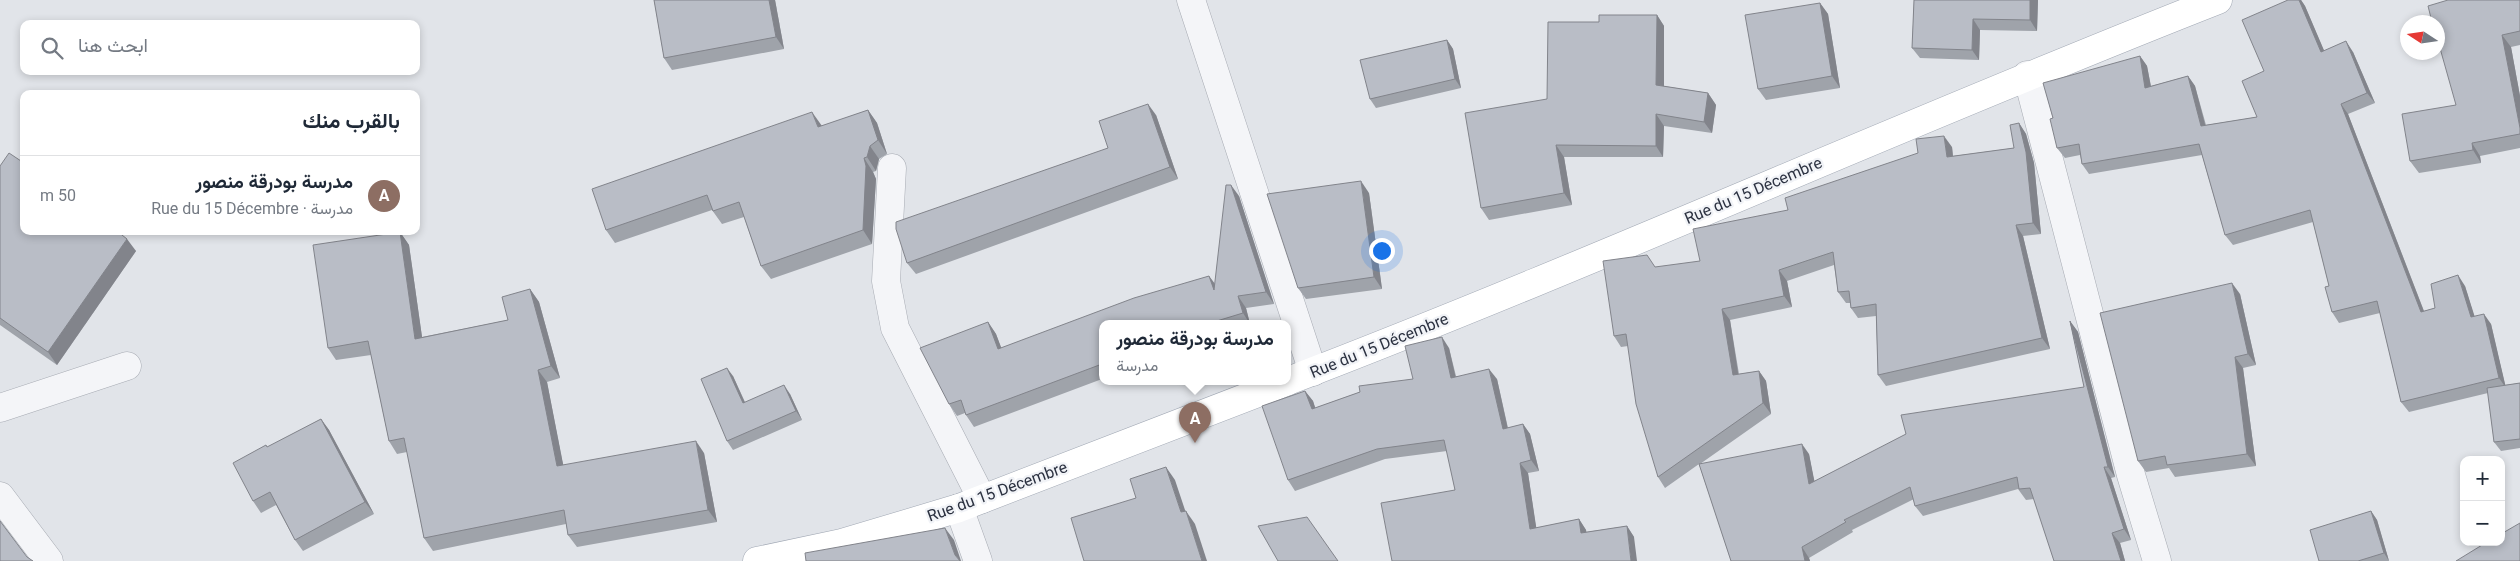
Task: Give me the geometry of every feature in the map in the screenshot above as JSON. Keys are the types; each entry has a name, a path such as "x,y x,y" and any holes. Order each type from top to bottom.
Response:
{"main road":[{"name":"Rue du 15 Décembre","path":"1291,380 1409,334 2027,75 2218,0"},
{"name":"Rue du 15 Décembre","path":"757,561 842,543 971,503 1279,385"}],"street":[{"path":"1190,0 1312,372"},
{"path":"2027,75 2131,475 2157,561"},
{"path":"892,168 886,280 895,328 971,503 978,561"},
{"path":"0,408 127,366"},
{"path":"0,496 48,561"}],"building":[{"path":"654,0 769,0 776,37 664,58"},
{"path":"1914,0 2030,0 2030,20 1973,19 1972,50 1912,48"},
{"path":"2288,0 2299,0 2321,52 2346,41 2367,93 2341,104 2421,312 2435,308 2431,284 2458,275 2471,317 2484,314 2499,378 2401,402 2377,301 2332,312 2325,287 2329,286 2310,210 2225,235 2199,144 2082,164 2079,144 2057,148 2050,119 2053,118 2043,83 2140,56 2145,88 2188,76 2201,126 2257,117 2242,81 2264,71 2242,20"},
{"path":"2448,0 2520,0 2520,31 2502,35 2520,134 2472,143 2473,150 2410,161 2402,114 2456,105 2443,60 2445,60 2445,15 2430,15 2428,6"},
{"path":"1820,3 1832,76 1758,89 1745,15"},
{"path":"1599,15 1657,15 1656,85 1708,93 1704,122 1656,114 1656,146 1556,145 1564,193 1481,208 1465,113 1547,99 1548,22 1599,22"},
{"path":"1447,40 1455,79 1370,99 1360,60"},
{"path":"1148,104 1170,167 907,263 896,229 896,222 1108,148 1099,121"},
{"path":"868,110 878,140 870,146 867,157 864,158 866,166 863,230 761,266 739,202 713,211 707,195 606,230 592,189 812,112 818,127"},
{"path":"2019,123 2026,152 2033,223 2016,225 2042,338 1878,375 1876,304 1851,308 1849,291 1838,292 1833,252 1779,270 1784,296 1722,309 1733,375 1759,371 1763,403 1658,477 1636,404 1626,334 1614,336 1603,261 1647,255 1655,267 1700,261 1693,229 1788,210 1785,198 1918,153 1916,139 1944,136 1947,157 2014,148 2010,125"},
{"path":"9,153 20,160 20,235 122,235 127,239 48,352 0,318 0,166"},
{"path":"1361,181 1374,277 1298,288 1267,194"},
{"path":"1226,185 1231,185 1266,292 1238,296 1243,313 1220,320 1099,320 1099,365 966,415 961,400 949,404 920,348 988,322 998,349 1134,298 1209,276 1214,290"},
{"path":"380,235 400,235 415,339 508,320 502,297 530,289 551,366 538,370 557,466 696,441 708,510 568,535 564,510 424,538 404,438 389,441 368,341 328,348 313,245"},
{"path":"2232,283 2248,354 2235,357 2247,454 2167,465 2165,456 2138,461 2100,313"},
{"path":"2070,321 2108,467 2104,467 2124,529 2112,533 2121,561 2054,561 2030,488 2019,489 2017,477 1915,506 1910,487 1844,520 1846,522 1802,547 1805,561 1731,561 1699,464 1802,444 1809,484 1906,434 1901,415 2084,387"},
{"path":"1442,337 1451,378 1489,369 1503,429 1523,424 1531,460 1520,463 1530,529 1579,519 1581,533 1627,526 1631,561 1392,561 1381,503 1455,490 1444,440 1377,449 1288,480 1262,406 1305,391 1312,409 1360,392 1359,386 1413,379 1405,346"},
{"path":"727,368 743,403 784,385 796,411 727,441 701,379"},
{"path":"2520,383 2520,439 2494,442 2487,388"},
{"path":"321,419 365,502 295,540 270,492 253,501 233,463"},
{"path":"1166,467 1181,512 1186,511 1202,561 1084,561 1071,518 1136,498 1130,479"},
{"path":"2371,511 2384,553 2358,561 2319,561 2310,530"},
{"path":"1307,517 1338,561 1278,561 1258,526"},
{"path":"0,521 27,557 33,561 0,561"},
{"path":"2520,523 2520,561 2456,561 2480,546 2505,546 2505,532"},
{"path":"945,528 955,555 960,561 806,561 805,553"}],"place":[{"name":"مدرسة بودرقة منصور","path":"1195,443"}]}
